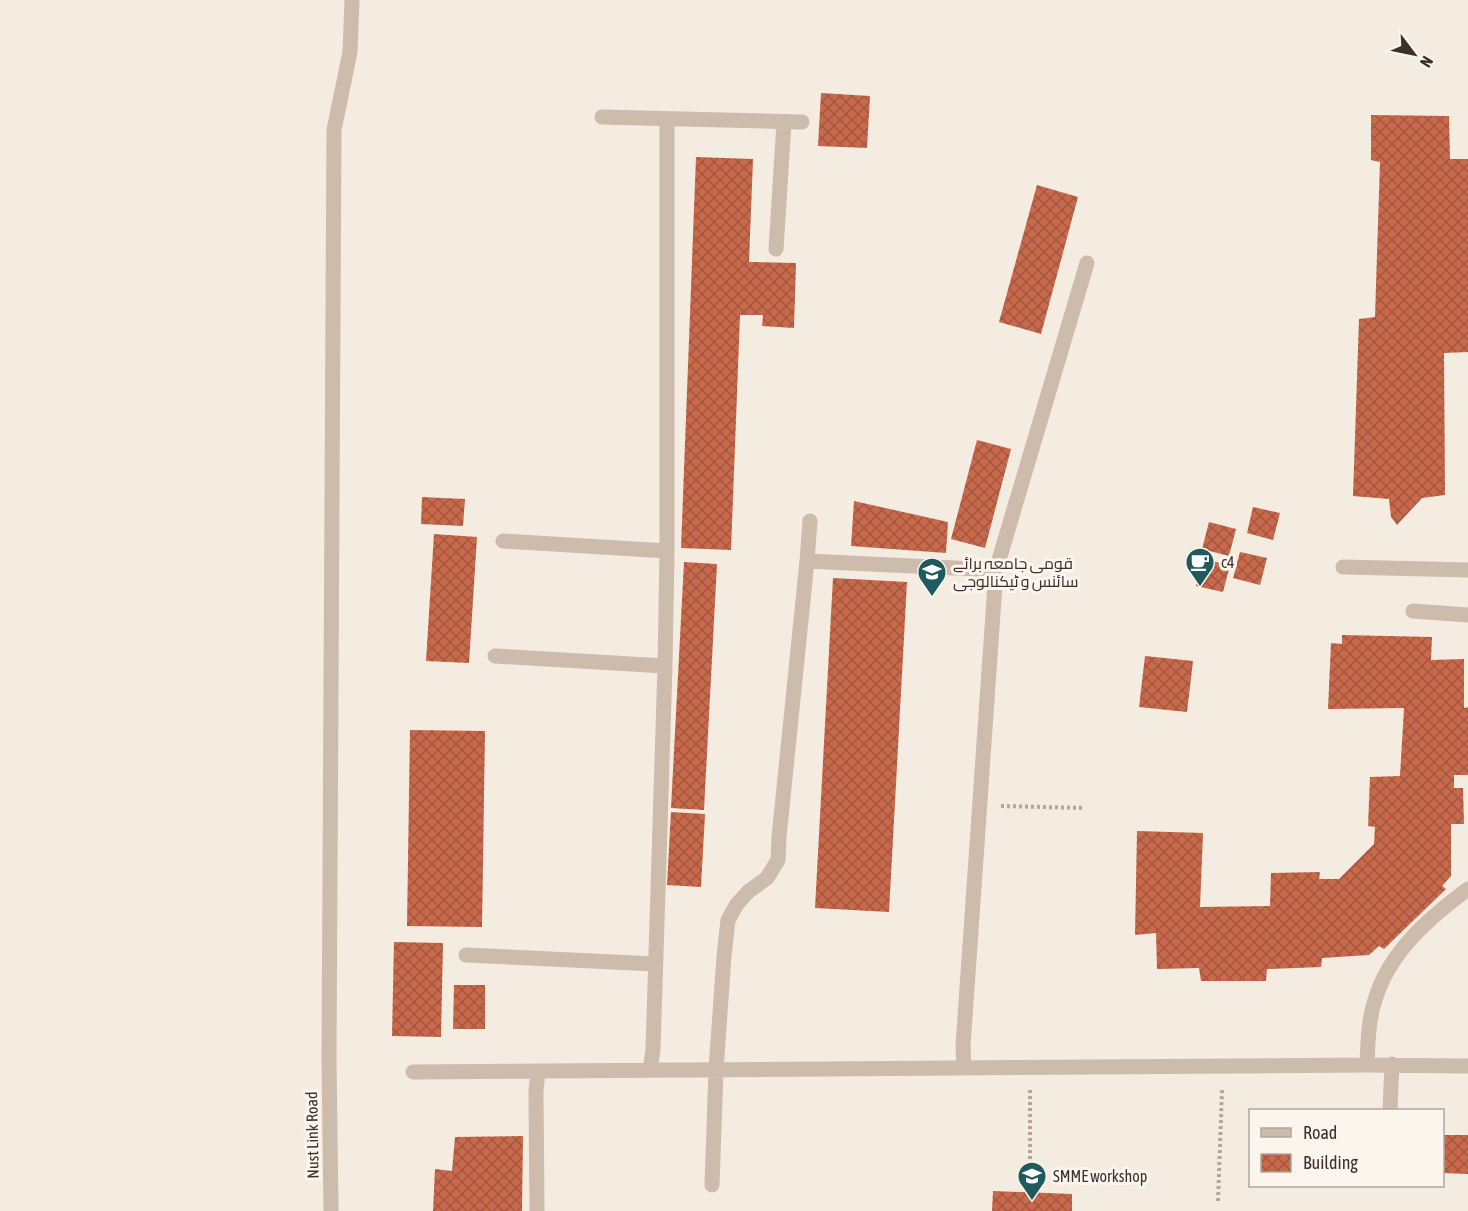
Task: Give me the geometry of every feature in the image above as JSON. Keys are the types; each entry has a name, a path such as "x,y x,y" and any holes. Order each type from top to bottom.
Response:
{"street":[{"name":"Nust Link Road","path":"331,1211 329,1058 334,130 350,52 352,0"},
{"path":"602,117 802,122"},
{"path":"650,1070 653,1050 665,666 667,119"},
{"path":"776,249 784,122"},
{"path":"964,1068 963,1046 996,570 1087,263"},
{"path":"712,1185 716,1070 728,920 737,904 749,891 767,878 778,860 810,521"},
{"path":"503,541 667,551"},
{"path":"807,561 996,570"},
{"path":"1343,567 1468,570"},
{"path":"1413,611 1468,615"},
{"path":"495,656 665,666"},
{"path":"1367,1065 1369,1029 1375,999 1389,966 1410,940 1444,907 1468,889"},
{"path":"466,955 655,964"},
{"path":"1390,1109 1392,1064"},
{"path":"413,1072 1392,1064 1468,1066"},
{"path":"537,1211 536,1092 538,1071"}],"path":[{"path":"980,805 1085,808"},
{"path":"1030,1090 1030,1178"},
{"path":"1218,1201 1222,1090"}],"building":[{"path":"821,93 870,96 867,148 818,146"},
{"path":"1371,115 1449,116 1450,159 1468,159 1468,352 1444,353 1445,495 1422,498 1397,525 1391,517 1389,499 1353,496 1359,319 1375,317 1380,162 1371,160"},
{"path":"696,157 753,159 749,262 796,263 794,328 762,326 763,315 740,315 731,550 681,548"},
{"path":"1037,185 1078,197 1041,334 999,322"},
{"path":"977,440 1011,449 985,548 951,539"},
{"path":"422,497 465,499 463,526 421,524"},
{"path":"854,501 948,522 946,553 851,546"},
{"path":"1253,507 1280,513 1273,540 1247,533"},
{"path":"1209,522 1236,529 1229,556 1202,549"},
{"path":"434,534 477,537 469,663 426,661"},
{"path":"1240,552 1267,558 1260,585 1233,578"},
{"path":"1203,559 1230,565 1223,592 1196,586"},
{"path":"684,562 717,564 704,810 671,808"},
{"path":"833,578 907,582 889,912 815,908"},
{"path":"1342,635 1432,637 1431,660 1464,659 1464,708 1468,707 1468,775 1454,775 1454,788 1463,788 1464,824 1451,824 1451,876 1442,886 1446,889 1384,949 1379,946 1369,955 1322,958 1321,967 1267,969 1266,981 1201,981 1199,968 1157,969 1156,933 1135,935 1137,831 1203,833 1200,907 1270,906 1271,873 1320,872 1319,879 1339,879 1374,844 1375,827 1368,826 1370,777 1400,776 1404,708 1328,709 1331,643 1342,644"},
{"path":"1145,656 1193,661 1187,712 1139,707"},
{"path":"410,730 485,731 482,927 407,926"},
{"path":"671,812 705,814 701,887 667,885"},
{"path":"394,942 443,943 441,1037 392,1036"},
{"path":"454,985 485,985 485,1029 453,1029"},
{"path":"1444,1135 1468,1135 1468,1174 1444,1173"},
{"path":"523,1136 522,1211 433,1211 435,1169 452,1171 455,1137"},
{"name":"SMME workshop","path":"993,1191 1072,1194 1072,1211 992,1211"}],"place":[{"name":"c4","path":"1200,588"},
{"name":"قومی جامعہ برائے سائنس و ٹیکنالوجی","path":"932,598"},
{"name":"SMME workshop","path":"1032,1202"}]}
